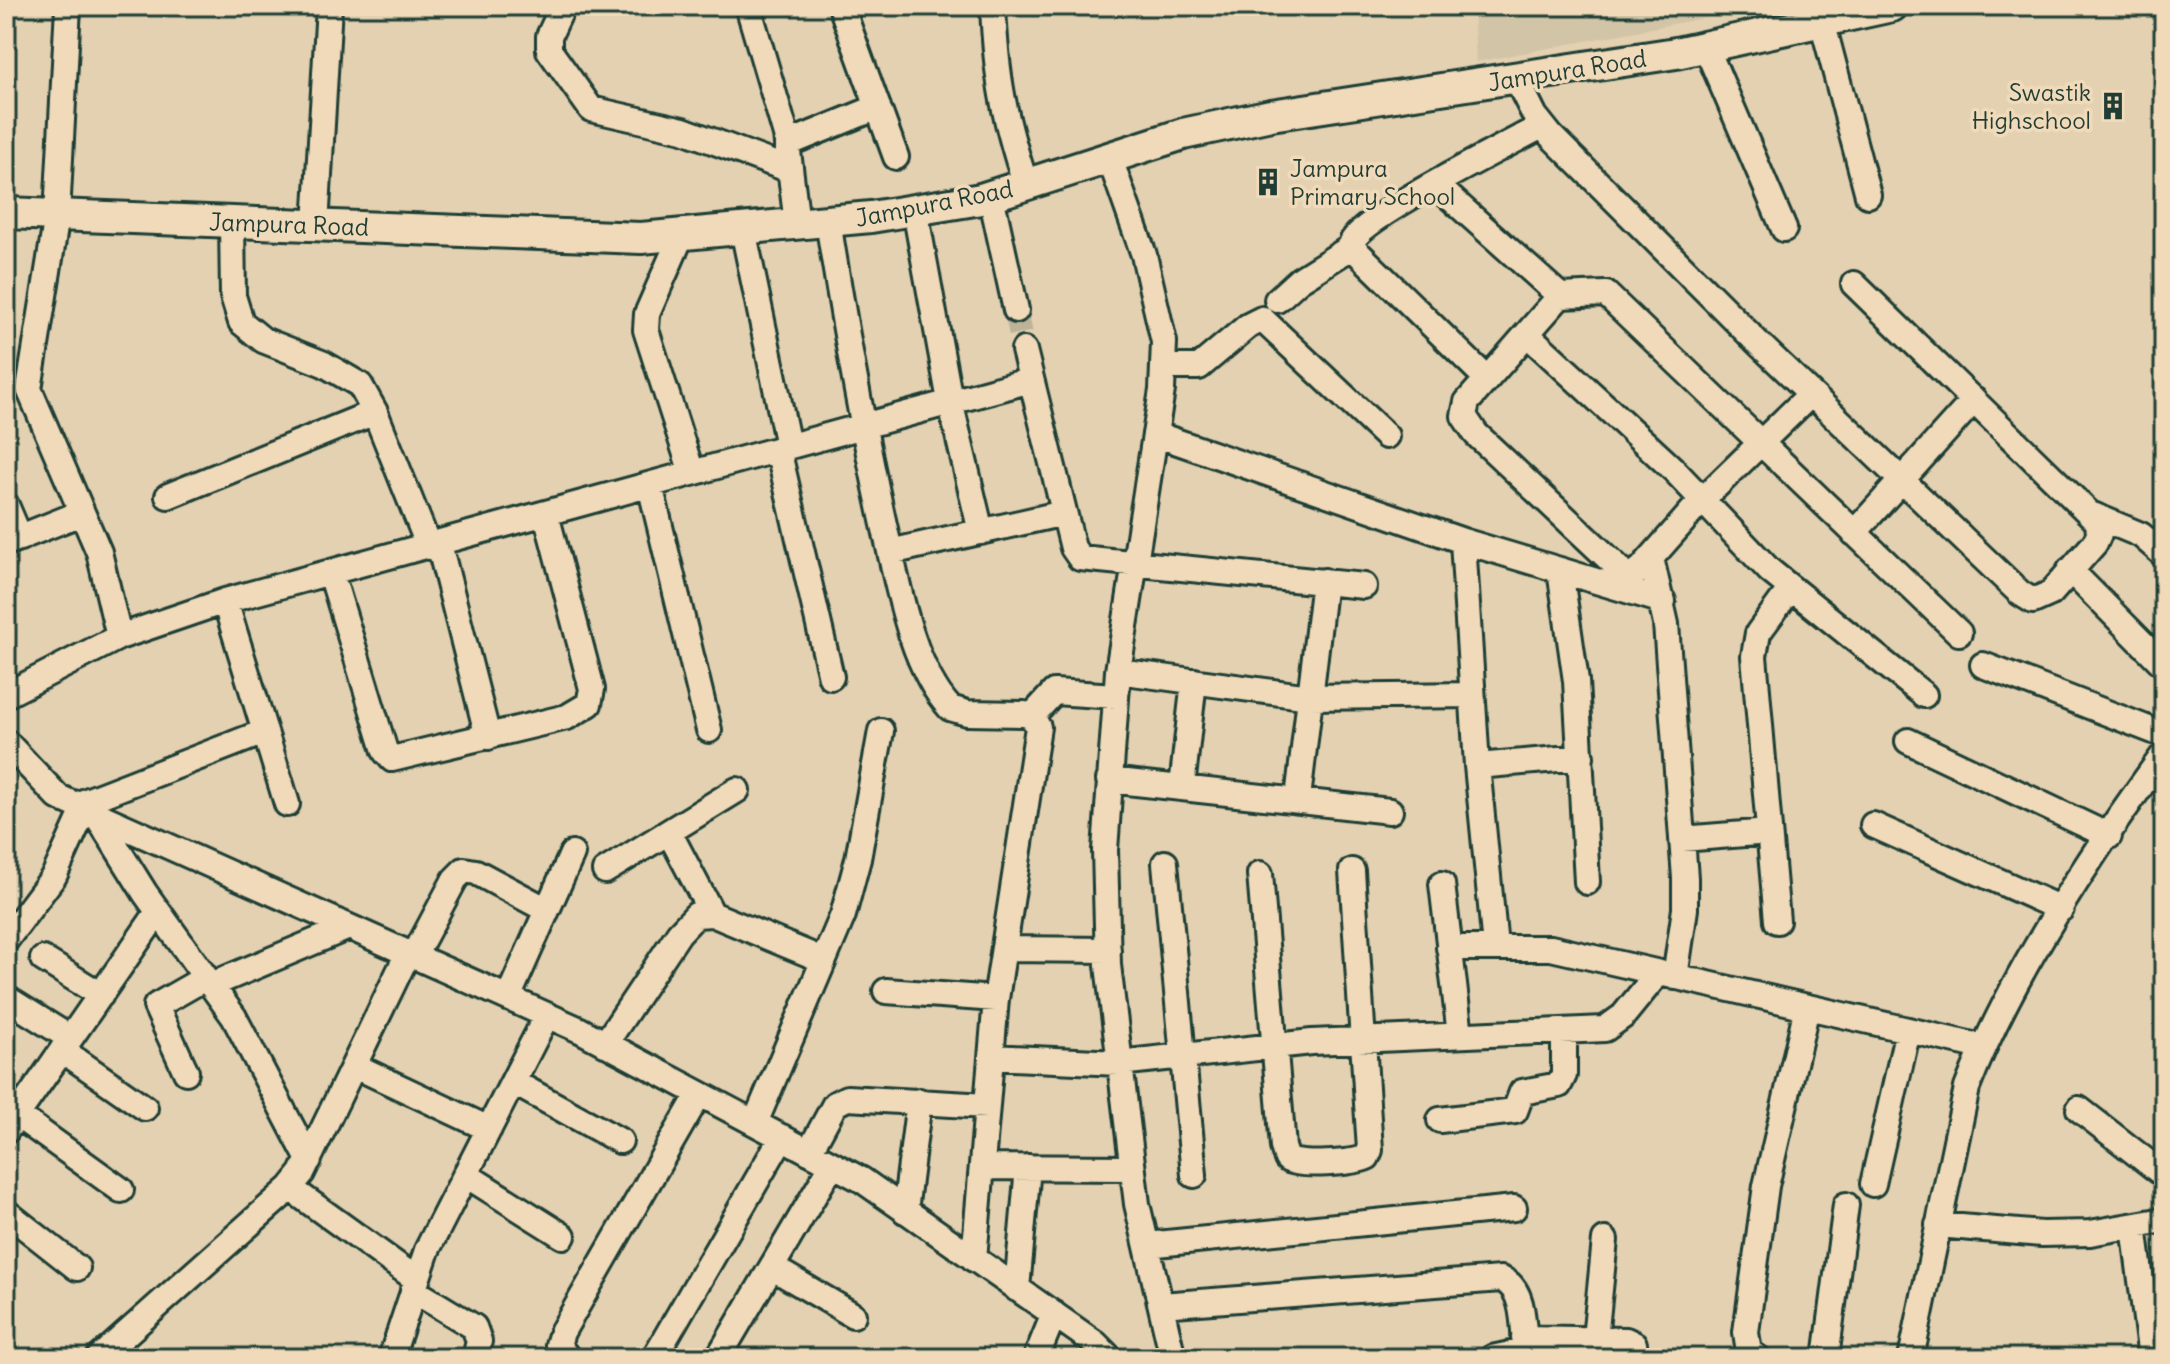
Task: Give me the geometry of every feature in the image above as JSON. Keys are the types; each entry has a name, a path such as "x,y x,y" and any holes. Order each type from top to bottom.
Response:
{"street":[{"path":"68,6 57,215 29,389 102,562 119,637"},
{"path":"316,225 329,6"},
{"path":"563,6 549,36 549,50 591,109 683,130 790,170"},
{"path":"748,6 772,77 787,144 797,224"},
{"path":"841,6 896,157"},
{"path":"993,6 996,72 1004,117 1026,185"},
{"name":"Jampura Road","path":"6,213 641,238 828,221 991,196 1183,134 1271,115 1706,47 1892,6"},
{"path":"1822,21 1868,195"},
{"path":"1706,47 1784,229"},
{"path":"1516,78 1542,126 1811,394 2027,599 2038,601 2045,598 2099,534 2093,515"},
{"path":"787,144 878,107"},
{"path":"1487,379 1353,246 1353,238 1362,229 1435,184 1542,126"},
{"path":"1110,159 1157,301 1164,342 1155,434 1118,671 1105,850 1108,950 1131,1168 1173,1358"},
{"path":"1435,184 1560,296 1606,294 1959,633"},
{"path":"991,196 1016,310"},
{"path":"915,210 950,401 981,532"},
{"path":"828,221 861,426 906,618 943,700 956,711 1032,716"},
{"path":"232,222 233,296 241,322 263,340 347,376 360,385 375,412 434,545 488,737"},
{"path":"743,229 783,448 831,677"},
{"path":"682,234 647,314 646,330 692,473"},
{"path":"1277,300 1299,280 1353,246"},
{"path":"1854,284 2093,515 2141,535 2164,555"},
{"path":"1560,296 1464,409 1467,422 1476,434 1625,574 1636,573 1702,500 1811,394"},
{"path":"1163,367 1199,367 1248,326 1262,319 1386,436"},
{"path":"1527,334 1791,588 1924,695"},
{"path":"1024,350 1073,548 1080,558 1364,586"},
{"path":"6,695 119,637 225,601 1031,380"},
{"path":"1854,533 1974,400"},
{"path":"168,496 375,412"},
{"path":"1155,434 1463,541 1663,601"},
{"path":"650,485 709,730"},
{"path":"6,505 13,540 81,513"},
{"path":"890,552 1064,513"},
{"path":"331,573 388,755 397,760 567,717 583,709 591,697 590,678 546,514"},
{"path":"1463,541 1477,766 1495,946"},
{"path":"991,1057 1119,1063 1363,1039 1564,1031 1613,1025 1667,975 1685,909 1663,601 1651,558"},
{"path":"1560,570 1576,681 1587,882"},
{"path":"2070,570 2164,665"},
{"path":"1298,798 1324,581"},
{"path":"1777,921 1754,656 1758,633 1791,588"},
{"path":"225,601 287,804"},
{"path":"1983,665 2164,735"},
{"path":"1118,671 1310,697 1472,695"},
{"path":"1182,787 1194,681"},
{"path":"1032,716 1054,692 1116,696"},
{"path":"974,1259 996,999 1038,738 1032,716"},
{"path":"755,1123 843,915 858,859 881,731"},
{"path":"6,940 54,876 86,810 264,732"},
{"path":"1908,741 2109,836"},
{"path":"6,742 58,797 547,1015 809,1152 905,1211 1054,1314 1110,1358"},
{"path":"1911,1358 1967,1088 1982,1047 2061,909 2164,754"},
{"path":"1477,766 1581,757"},
{"path":"1109,780 1298,798 1390,811"},
{"path":"605,871 737,790"},
{"path":"86,810 247,1040 309,1160"},
{"path":"1873,825 2061,909"},
{"path":"669,832 712,914"},
{"path":"1682,839 1769,832"},
{"path":"508,998 572,854"},
{"path":"1165,863 1194,1175"},
{"path":"99,1358 290,1188 309,1160 411,955 455,879 464,870 476,872 547,910"},
{"path":"1260,874 1287,1159 1297,1163 1357,1160 1367,1157 1370,1150 1352,871"},
{"path":"1442,884 1460,1035"},
{"path":"121,1190 10,1117 66,1044 158,912"},
{"path":"605,1044 688,921 703,913 823,960"},
{"path":"186,1072 156,1006 208,981 349,927"},
{"path":"1449,948 1551,948 1982,1047"},
{"path":"1004,949 1108,950"},
{"path":"43,959 101,995"},
{"path":"886,991 996,999"},
{"path":"6,998 145,1108"},
{"path":"1758,1358 1749,1352 1746,1332 1766,1186 1807,1007"},
{"path":"391,1358 414,1284 547,1015"},
{"path":"1873,1184 1908,1030"},
{"path":"1440,1120 1515,1111 1522,1092 1559,1085 1564,1075 1564,1031"},
{"path":"355,1066 489,1129"},
{"path":"513,1082 620,1141"},
{"path":"568,1358 558,1345 562,1332 699,1094"},
{"path":"809,1152 828,1114 840,1100 856,1097 987,1106"},
{"path":"905,1211 919,1101"},
{"path":"2079,1109 2164,1175"},
{"path":"654,1358 782,1137"},
{"path":"718,1358 832,1165"},
{"path":"982,1167 1131,1168"},
{"path":"1017,1289 1028,1167"},
{"path":"466,1175 563,1236"},
{"path":"290,1188 474,1327 479,1341 475,1358"},
{"path":"1826,1358 1846,1205"},
{"path":"1147,1245 1514,1208"},
{"path":"6,1212 77,1268"},
{"path":"1938,1225 2042,1234 2090,1233 2164,1220"},
{"path":"2134,1226 2151,1358"},
{"path":"1595,1339 1605,1240"},
{"path":"773,1268 853,1315"},
{"path":"1161,1305 1488,1278 1509,1282 1514,1287 1525,1349"},
{"path":"1036,1358 1054,1314"},
{"path":"1492,1358 1525,1349 1595,1339 1631,1341 1636,1358"}],"shaded area":[{"path":"1473,6 1765,6 1476,62"}],"tunnel":[{"path":"1016,310 1024,350"}],"place":[{"name":"Swastik Highschool","path":"2113,106"},
{"name":"Jampura Primary School","path":"1268,182"}]}
